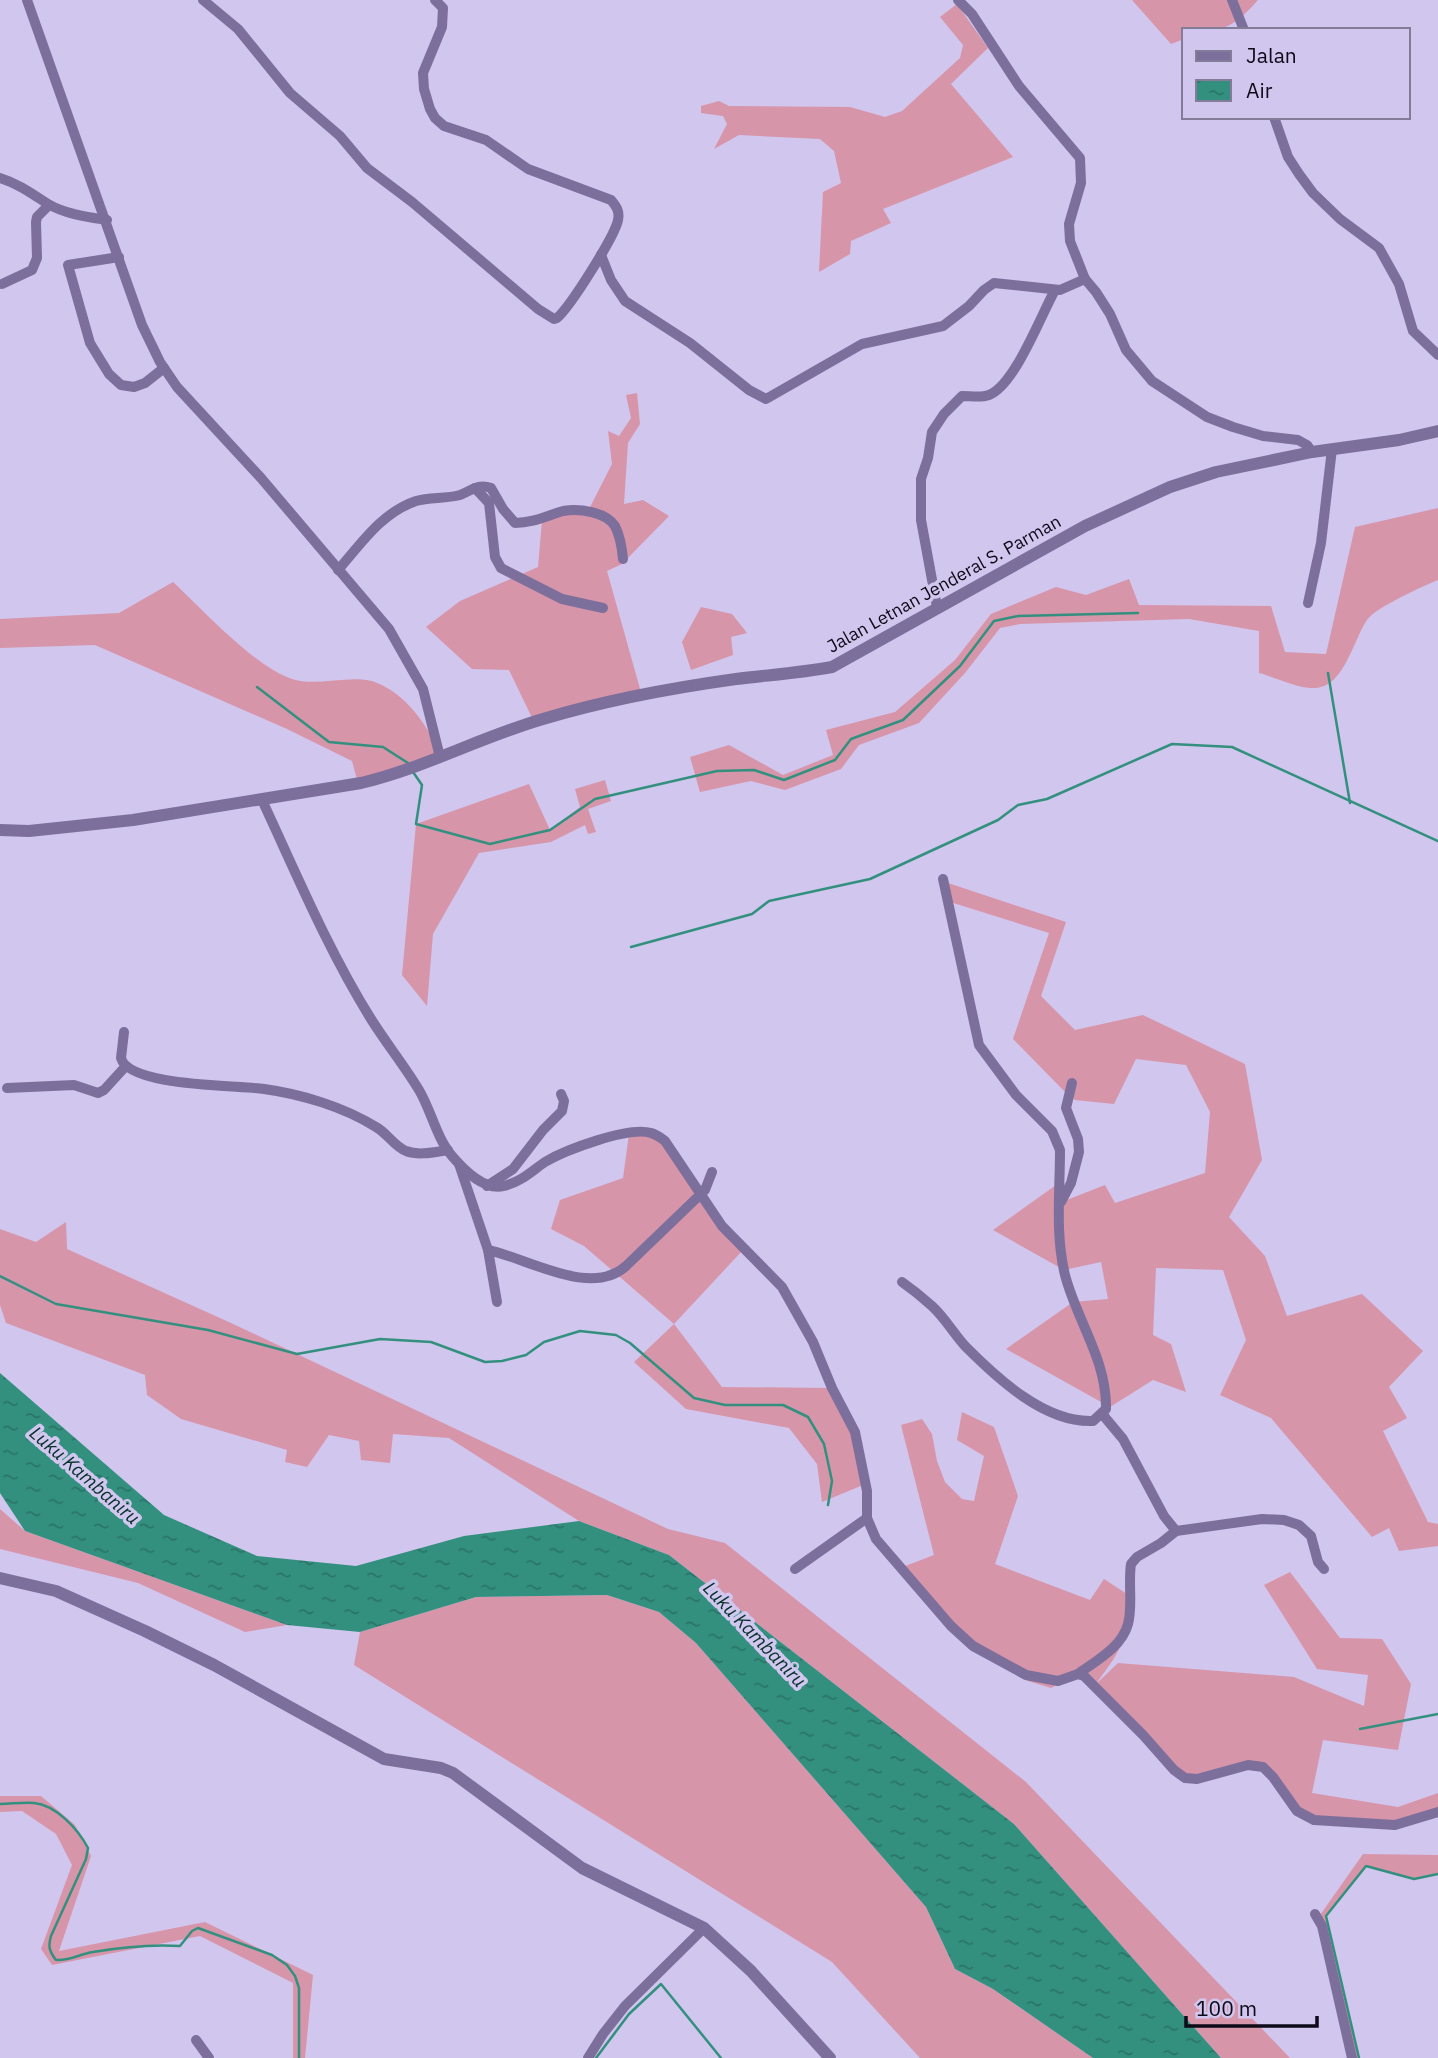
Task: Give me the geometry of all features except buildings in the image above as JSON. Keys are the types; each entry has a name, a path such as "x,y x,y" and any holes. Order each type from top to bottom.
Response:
{"street":[{"path":"27,0 142,325 164,368 177,387 302,525 389,629 415,671 430,709 440,757"},
{"path":"203,0 238,29 290,93 340,136 367,168 412,202 537,309 554,319 560,316 601,255 618,222 617,207 611,200 528,169 486,140 444,126 435,118 427,99 423,73 442,27 443,8 435,0"},
{"path":"958,0 976,20 1019,86 1080,158 1081,183 1069,224 1070,240 1085,279 1101,299 1126,350 1152,381 1207,416 1264,436 1298,440 1312,452"},
{"path":"1232,0 1243,28"},
{"path":"1275,119 1288,157 1313,192 1340,219 1379,248 1399,284 1413,331 1438,355"},
{"path":"0,178 16,183 49,205 83,216 107,220"},
{"path":"2,284 32,270 37,258 37,217 49,205"},
{"path":"601,255 611,280 625,301 690,343 749,390 766,399 862,344 943,326 970,306 994,283 1055,290 1067,288 1085,279"},
{"path":"119,257 68,265 90,343 109,374 121,384 140,386 164,368"},
{"path":"937,607 921,520 920,487 932,432 944,414 962,396 983,396 1002,387 1019,363 1055,290"},
{"name":"Jalan Letnan Jenderal S. Parman","path":"0,830 59,829 361,783 396,774 542,719 629,697 733,679 796,674 832,667 1085,526 1158,492 1216,472 1312,452 1399,440 1438,431"},
{"path":"1308,603 1321,543 1332,449"},
{"path":"338,570 374,528 390,515 415,502 459,495 475,488 491,488 515,523 537,521 564,511 576,510 606,519 614,526 620,538 623,559"},
{"path":"475,488 489,503 495,557 501,568 562,599 603,608"},
{"path":"262,800 328,940 371,1018 430,1110 448,1150 486,1186 501,1187 512,1184 581,1145 643,1131 653,1133 665,1141 700,1195 743,1249 782,1287 813,1342 855,1433 867,1491 867,1518 876,1539 951,1626 973,1646 1026,1675 1058,1681 1078,1674 1107,1653 1128,1625 1131,1564 1176,1531 1262,1519 1284,1520 1299,1525 1311,1536 1318,1562 1324,1569"},
{"path":"902,1282 932,1306 966,1346 1004,1384 1064,1418 1093,1421 1106,1409 1103,1373 1065,1275 1059,1237 1060,1150 1056,1139 1016,1095 979,1045 943,878"},
{"path":"124,1032 121,1058 125,1067 163,1079 192,1084 264,1088 285,1093 331,1106 374,1125 404,1150 424,1154 448,1150"},
{"path":"7,1088 74,1085 98,1093 125,1067"},
{"path":"1059,1205 1071,1183 1079,1152 1078,1139 1066,1108 1072,1083"},
{"path":"486,1186 513,1169 543,1130 562,1111 564,1101 561,1094"},
{"path":"458,1161 488,1250 497,1302"},
{"path":"488,1250 578,1277 608,1278 626,1266 705,1190 712,1172"},
{"path":"1102,1415 1123,1439 1164,1516 1176,1531"},
{"path":"795,1569 867,1518"},
{"path":"0,1578 56,1591 145,1631 215,1665 384,1759 440,1768 453,1773 582,1868 704,1928 751,1971 830,2058"},
{"path":"1078,1674 1088,1679 1174,1770 1185,1777 1197,1779 1233,1767 1263,1767 1297,1811 1314,1820 1395,1825 1438,1812"},
{"path":"1315,1914 1322,1926 1352,2058"},
{"path":"588,2058 614,2018 704,1928"},
{"path":"196,2040 209,2058"}],"shaded area":[{"path":"1132,0 1258,0 1240,18 1226,27 1182,28 1182,40 1171,44"},
{"path":"957,4 988,48 951,84 1013,157 883,209 891,223 851,241 850,254 819,272 823,192 841,183 834,151 820,139 739,135 714,149 727,124 723,116 701,113 701,106 719,101 729,106 850,107 885,117 902,111 960,58 963,45 940,17"},
{"path":"637,393 640,424 628,443 624,504 643,500 669,516 622,564 607,571 642,696 535,724 509,670 472,669 426,627 460,601 538,567 542,521 568,513 586,515 612,464 608,431 619,436 631,418 626,395"},
{"path":"1438,508 1438,580 1372,615 1340,673 1323,686 1300,686 1259,673 1259,631 1189,619 1020,624 1000,628 965,673 919,723 859,745 841,769 785,790 751,781 700,792 690,757 729,745 783,775 833,755 826,730 895,712 955,660 991,614 1056,587 1086,595 1129,579 1139,605 1271,606 1285,652 1326,654 1355,527"},
{"path":"173,582 246,650 277,673 301,681 372,681 395,693 423,723 439,758 359,787 352,761 287,729 95,645 0,648 0,619 119,613"},
{"path":"701,607 732,614 747,633 731,637 733,655 691,670 682,642"},
{"path":"605,780 611,801 588,809 596,832 588,834 585,825 551,842 479,853 433,934 427,1006 402,975 416,824 529,784 550,830 580,807 575,789"},
{"path":"942,881 1066,922 1041,996 1075,1030 1143,1015 1245,1064 1262,1160 1229,1217 1265,1256 1287,1316 1362,1294 1423,1351 1389,1387 1407,1418 1383,1431 1428,1522 1438,1524 1438,1546 1399,1551 1389,1528 1372,1537 1271,1418 1220,1395 1246,1340 1223,1270 1156,1268 1153,1335 1171,1344 1186,1392 1153,1380 1110,1407 1006,1349 1073,1302 1108,1299 1101,1262 1064,1270 993,1230 1059,1183 1059,1203 1105,1185 1115,1203 1205,1173 1210,1112 1186,1065 1136,1059 1114,1104 1075,1100 1069,1096 1013,1039 1049,933 947,901"},
{"path":"641,1133 665,1144 743,1250 674,1324 584,1246 551,1229 560,1200 623,1178 629,1134"},
{"path":"66,1222 67,1249 231,1323 668,1529 725,1543 1026,1782 1290,2058 1221,2058 1014,1824 669,1555 579,1521 449,1438 393,1434 390,1463 361,1460 359,1441 329,1435 307,1467 285,1462 287,1450 181,1419 147,1395 145,1375 6,1323 0,1305 0,1229 36,1242"},
{"path":"674,1324 722,1387 832,1388 853,1434 863,1485 822,1502 817,1464 789,1428 686,1409 634,1362"},
{"path":"962,1412 994,1427 1018,1496 995,1564 1090,1600 1104,1579 1127,1594 1126,1637 1096,1684 1118,1663 1294,1677 1364,1706 1368,1675 1317,1669 1264,1585 1290,1572 1340,1638 1382,1639 1411,1684 1398,1750 1323,1740 1312,1793 1398,1807 1438,1793 1438,1814 1409,1825 1320,1824 1281,1793 1260,1769 1242,1770 1208,1781 1190,1783 1083,1678 1076,1675 1051,1688 1028,1681 969,1645 900,1568 934,1555 901,1425 922,1419 932,1434 937,1461 945,1482 962,1499 974,1501 984,1456 957,1440"},
{"path":"0,1509 25,1531 287,1625 245,1632 138,1583 0,1549"},
{"path":"607,1595 659,1612 696,1643 926,1907 955,1969 993,1989 1093,2058 920,2058 832,1962 354,1665 360,1632 476,1597"},
{"path":"0,1796 41,1796 75,1825 91,1856 59,1951 205,1922 313,1975 305,2058 293,2058 293,1983 200,1936 52,1965 41,1949 72,1865 56,1834 22,1811 0,1812"},
{"path":"1363,1854 1438,1855 1438,1874 1414,1879 1366,1866 1326,1916 1359,2058 1349,2058 1318,1918"}],"water":[{"name":"Luku Kambaniru","path":"0,1373 164,1515 257,1556 356,1566 464,1536 579,1521 669,1555 1014,1824 1221,2058 1093,2058 993,1989 955,1969 926,1907 696,1643 659,1612 607,1595 476,1597 360,1632 287,1625 25,1531 0,1493"}],"waterway":[{"path":"413,772 422,785 416,824 490,844 550,830 595,799 717,771 754,770 784,780 835,760 851,739 903,720 960,666 994,621 1018,616 1138,613"},
{"path":"1328,673 1350,803"},
{"path":"257,687 329,742 383,747 408,763"},
{"path":"631,947 752,914 769,901 870,879 998,820 1018,805 1047,799 1172,744 1232,747 1438,841"},
{"path":"0,1276 56,1304 208,1330 297,1354 380,1339 431,1342 485,1362 502,1361 526,1355 544,1342 580,1331 616,1335 630,1343 694,1398 725,1405 783,1405 808,1417 824,1444 832,1481 828,1505"},
{"path":"1360,1729 1438,1714"},
{"path":"0,1804 34,1803 50,1808 72,1826 88,1848 86,1859 51,1936 50,1948 56,1960 125,1947 180,1946 192,1931 198,1928 272,1955 287,1965 299,1988 299,2058"},
{"path":"1359,2058 1326,1916 1366,1866 1414,1879 1438,1874"},
{"path":"596,2058 629,2014 661,1984 721,2058"}]}
